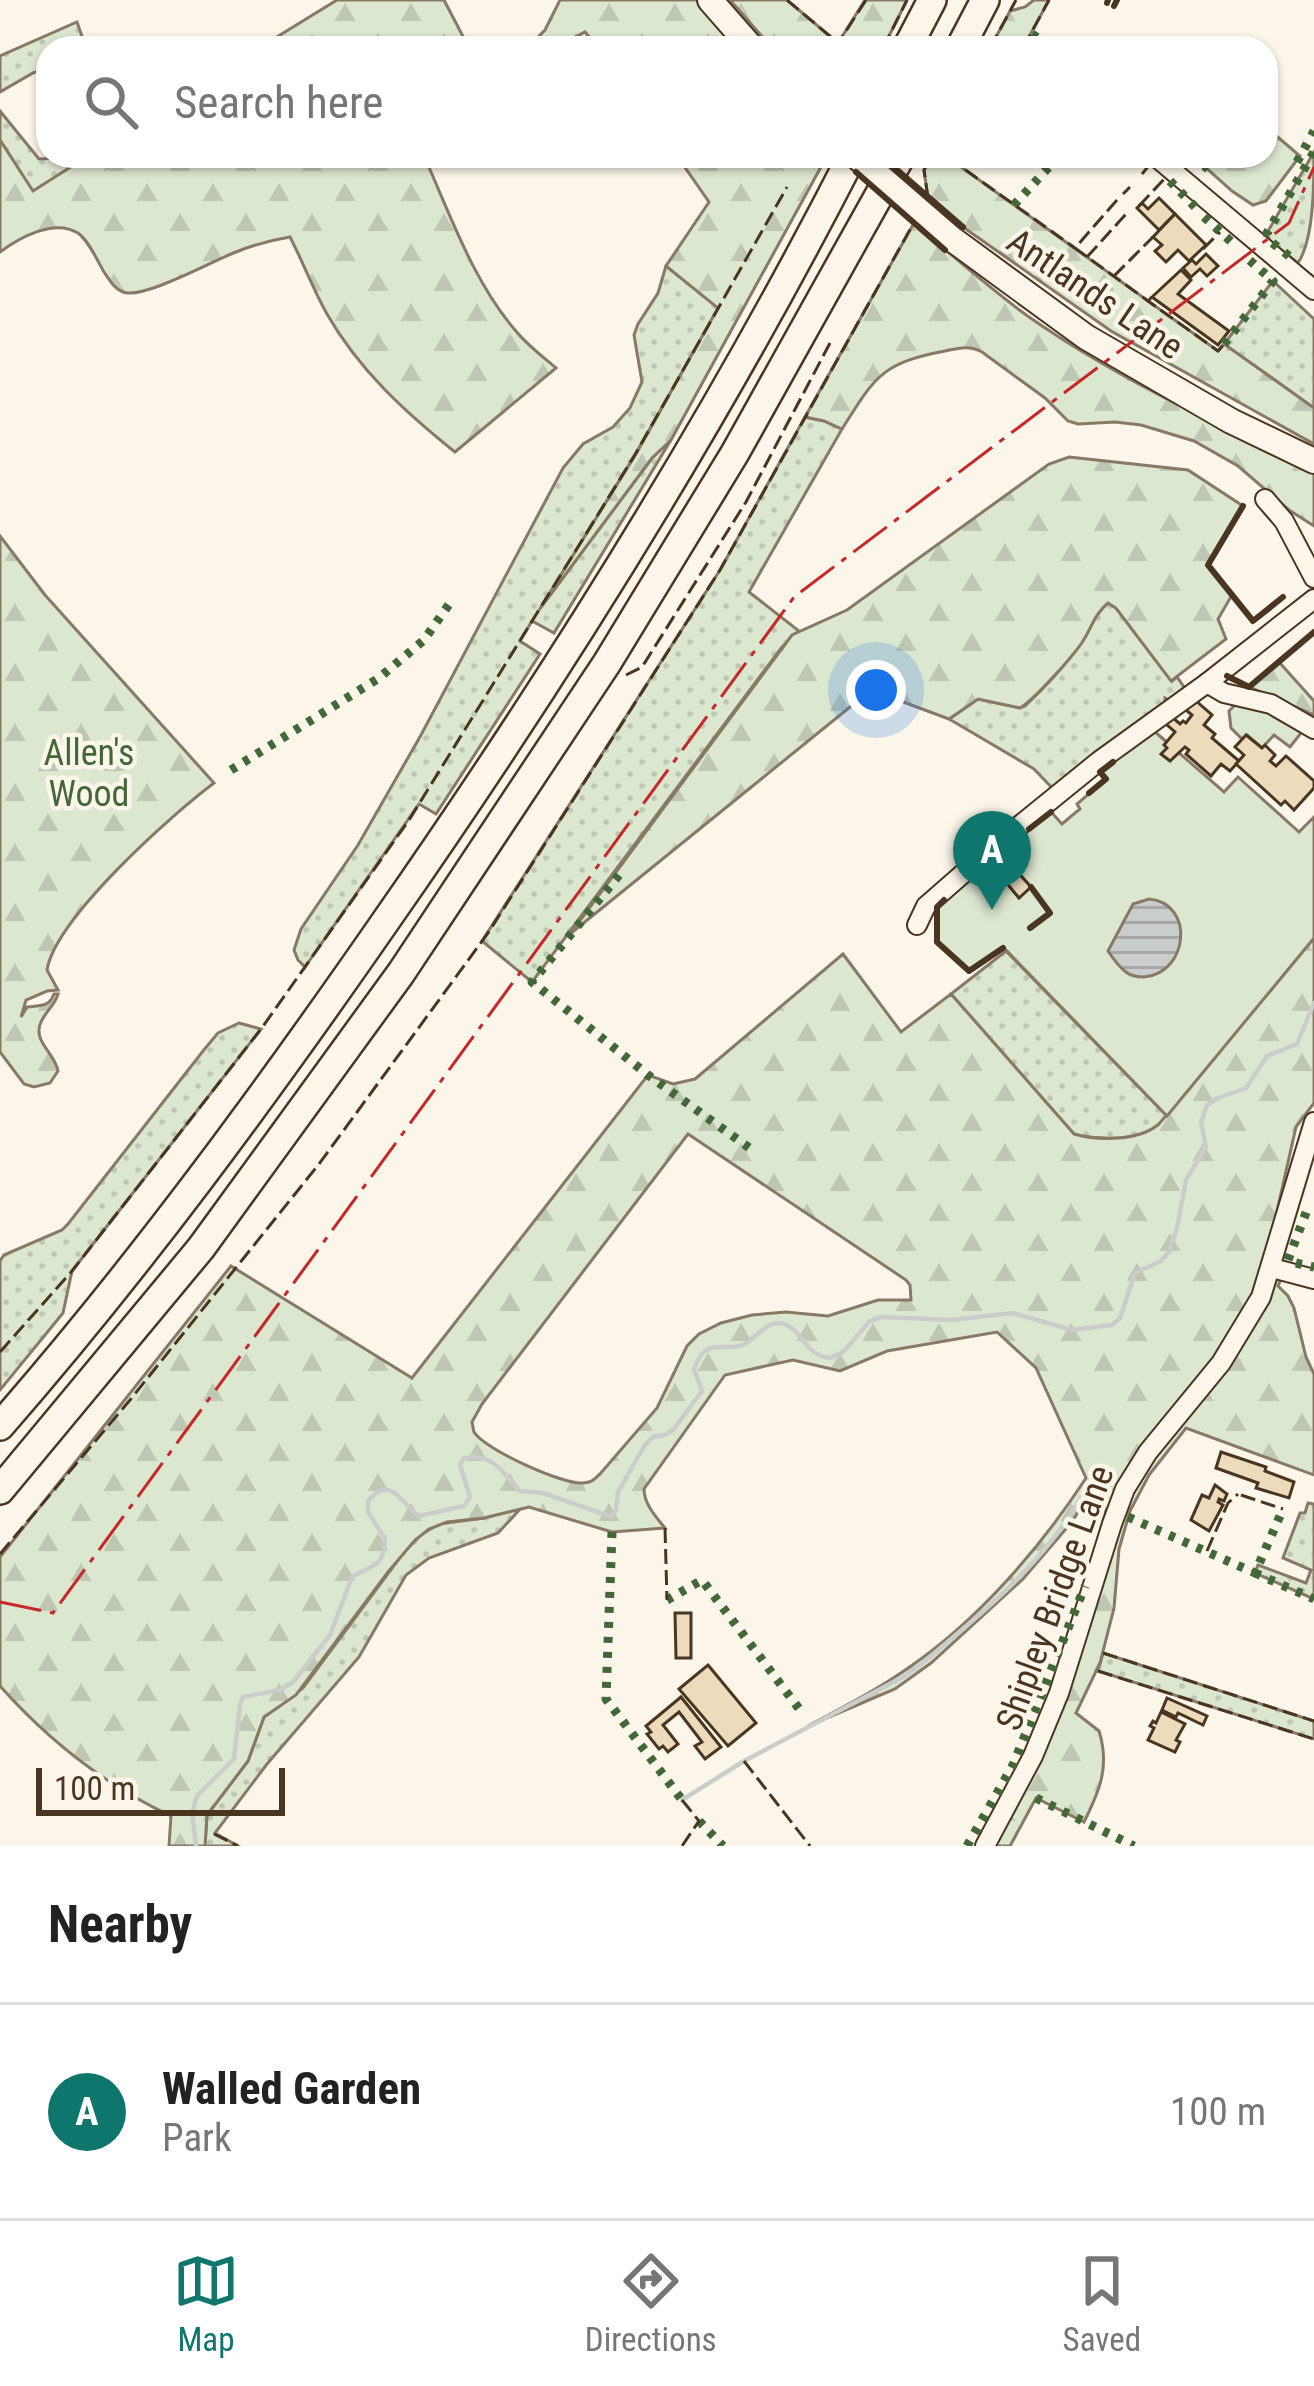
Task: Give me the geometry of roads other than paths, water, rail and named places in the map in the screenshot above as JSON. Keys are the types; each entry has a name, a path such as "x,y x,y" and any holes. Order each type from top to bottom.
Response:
{"highway":[{"path":"913,36 932,0"},
{"path":"966,36 986,0"},
{"path":"0,1426 136,1262 307,1035 521,722 732,378 847,168"},
{"path":"0,1490 201,1248 401,973 608,663 746,434 894,168"}],"main road":[{"path":"710,0 742,36"},
{"name":"Antlands Lane","path":"868,168 952,239 1086,338 1231,421 1314,461"}],"street":[{"path":"1169,168 1314,290"},
{"path":"1265,499 1284,521 1314,578"},
{"path":"917,925 926,906 1010,834 1314,599"},
{"path":"1207,683 1224,693 1271,704 1314,729"},
{"name":"Shipley Bridge Lane","path":"985,1846 1048,1720 1132,1477 1234,1346 1256,1307 1304,1192 1304,1148 1314,1122"},
{"path":"1272,1268 1314,1279"}],"waterway":[{"path":"196,1846 192,1813 197,1796 234,1759 243,1697 280,1690 293,1682 330,1635 352,1577 376,1564 382,1555 385,1539 368,1512 368,1501 376,1493 396,1494 419,1516 464,1506 470,1497 460,1465 464,1458 475,1457 496,1466 520,1491 543,1493 612,1517 618,1492 645,1445 673,1430 702,1391 694,1369 702,1354 712,1348 742,1345 772,1324 791,1327 814,1352 830,1358 843,1352 870,1321 882,1317 951,1320 1013,1313 1072,1330 1112,1325 1120,1318 1135,1273 1169,1252 1186,1180 1206,1147 1201,1122 1207,1105 1246,1088 1267,1056 1297,1044 1314,1003"},
{"path":"682,1800 920,1665 1036,1559 1089,1483"}],"place":[{"name":"Walled Garden","path":"992,910"}],"park label":[{"name":"Allen's Wood","path":"89,774"}]}
